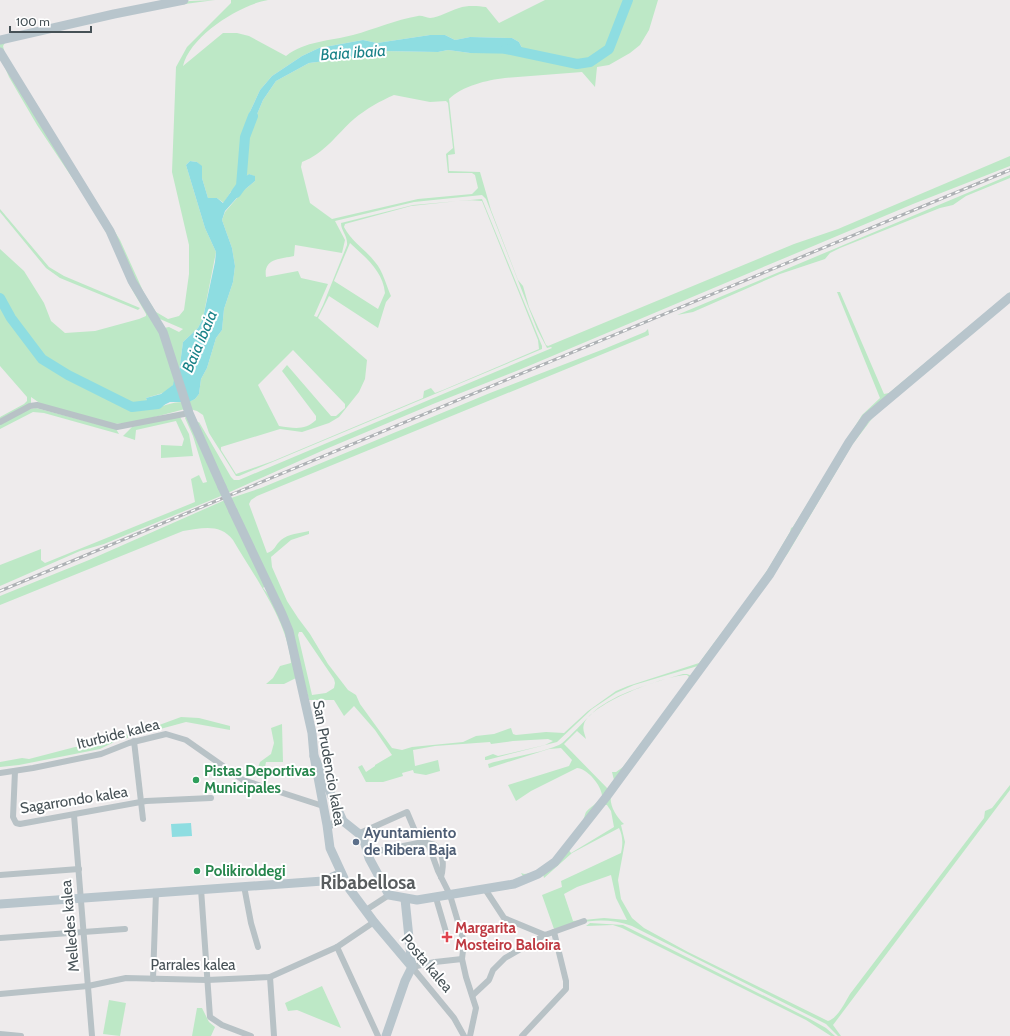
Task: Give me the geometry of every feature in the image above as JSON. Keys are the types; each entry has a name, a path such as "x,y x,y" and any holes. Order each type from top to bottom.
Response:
{"street":[{"path":"0,40 184,0"},
{"name":"San Prudencio kalea","path":"0,52 110,230 132,281 163,332 175,366 187,408 233,511 286,623 312,733 314,756 328,829 330,848 348,887 366,910"},
{"path":"328,829 336,820 343,821 360,833 369,858 390,895 405,899 436,898 514,884 548,868 562,854 602,802 770,574 849,442 866,418 1010,297"},
{"path":"0,422 30,406 37,405 118,427 187,408"},
{"name":"Iturbide kalea","path":"0,773 101,754 134,741 166,734 186,740 243,780 323,806"},
{"path":"134,741 143,819"},
{"path":"314,756 343,821"},
{"name":"Sagarrondo kalea","path":"15,771 13,813 16,823 24,824 141,802 211,798"},
{"path":"360,833 407,812 423,842 429,846 450,895 464,942 462,959 473,995 476,1013 470,1034 463,1035"},
{"name":"Melledes kalea","path":"74,815 92,1036"},
{"path":"368,853 423,842"},
{"path":"0,875 79,869"},
{"path":"0,904 323,881 341,873"},
{"path":"244,886 251,923 258,947"},
{"path":"201,889 206,980 210,1018 222,1025 251,1036"},
{"path":"484,889 504,918 545,935"},
{"path":"153,979 156,892"},
{"path":"366,910 390,895"},
{"path":"436,898 446,932"},
{"path":"386,1036 405,982 412,967 405,899"},
{"name":"Posta kalea","path":"366,910 374,922 454,1018 463,1035"},
{"path":"473,995 489,980 493,970 505,958 545,935 584,921"},
{"name":"Parrales kalea","path":"0,994 88,986 126,978 206,980 270,976 337,947 374,922"},
{"path":"0,938 125,929"},
{"path":"522,1036 566,989 566,981 554,932"},
{"path":"337,947 378,1036"},
{"path":"412,967 435,962 462,959"},
{"path":"270,976 274,1036"},
{"path":"0,1034 21,1036"}],"green space":[{"path":"215,0 137,12 85,23 7,40 3,46 5,54 120,240 144,293 156,312 168,319 179,316 184,310 189,274 189,245 172,172 176,67 187,47 231,3 231,0 268,0 243,8 230,15 205,33 187,55 183,66 223,33 237,33 249,36 286,56 309,44 353,35 410,18 420,16 428,18 434,17 465,6 486,7 499,23 545,0 658,0 649,30 640,45 630,53 609,65 597,67 595,87 582,72 505,78 475,84 454,94 449,99 455,154 448,155 449,171 480,172 491,210 518,280 523,286 529,307 546,345 548,346 794,244 838,229 1010,156 1010,166 913,204 519,370 326,449 221,496 104,544 80,551 0,586 0,565 41,549 41,560 45,563 195,502 191,479 199,475 203,483 207,482 193,436 185,418 186,416 220,491 226,488 197,423 199,422 231,477 234,480 239,480 552,348 547,348 537,329 486,199 482,195 414,202 335,221 345,240 342,253 295,245 294,256 274,260 267,266 266,271 266,277 298,271 301,278 328,284 314,316 317,317 347,245 341,223 413,205 456,201 411,206 345,224 344,227 347,232 378,266 391,296 386,302 378,328 329,296 318,318 367,360 365,379 359,392 339,417 329,423 302,432 280,429 221,447 221,450 236,474 273,461 423,398 424,391 431,388 435,393 539,349 538,340 482,201 469,200 482,199 542,349 239,476 236,476 209,433 203,415 190,409 188,402 195,399 199,394 201,379 207,368 216,338 222,330 224,309 233,282 235,266 232,248 222,220 225,212 243,191 255,181 254,176 249,174 241,180 224,203 217,198 208,198 202,178 201,166 197,162 190,161 186,165 205,228 216,252 203,318 198,328 183,342 179,372 175,377 174,383 166,391 146,398 150,409 183,402 185,409 132,423 112,424 41,404 31,397 31,403 0,419 0,417 24,404 27,401 27,397 0,366 0,249 24,271 44,303 51,321 65,333 95,331 139,319 146,316 146,314 130,286 109,237 85,197 37,125 9,77 0,56 101,220 134,288 155,324 166,347 171,345 164,328 169,327 179,332 183,329 160,319 137,285 113,231 0,48 0,43 6,39 151,7 190,1","holes":["430,35 445,35 455,40 470,37 512,38 519,42 522,48 517,53 470,53 448,50 438,52 381,51 366,56 309,63 276,81 263,100 253,124 249,129 246,127 248,116 260,90 272,76 302,56 319,48 363,40 377,43","394,95 430,102 446,101 448,103 453,148 446,154 448,173 472,173 475,175 478,188 472,194 418,199 332,219 310,203 301,167 302,162 324,149 359,115","350,243 377,271 384,285 385,293 378,309 334,281","293,350 345,404 345,408 336,416 331,416 287,365 282,371 316,416 316,420 308,426 299,428 279,426 258,385"]},
{"path":"1010,175 1010,178 966,196 953,205 940,208 840,248 830,253 825,259 780,274 693,312 677,315"},
{"path":"0,209 49,267 64,276 140,308 138,310 60,278 46,268 0,212"},
{"path":"837,292 840,292 884,394 889,393 1010,292 1010,294 866,414 777,560 701,665 634,685 616,693 592,709 557,742 487,760 485,760 485,757 493,754 498,756 545,745 553,741 548,739 491,744 490,742 435,746 413,750 415,766 438,760 440,771 426,775 414,773 413,770 402,773 403,776 383,782 366,782 358,767 362,765 366,772 392,755 375,730 354,706 344,716 334,700 309,700 293,638 266,585 263,588 273,600 285,627 296,678 284,684 266,684 273,678 280,666 291,663 289,647 284,631 269,599 233,540 222,531 204,528 183,531 0,605 0,596 89,560 225,500 261,488 490,393 604,349 645,332 648,329 649,335 257,496 251,500 249,504 267,553 272,551 279,542 287,536 309,531 309,534 291,540 271,557 272,567 287,601 310,634 328,664 348,690 356,695 360,704 392,748 402,750 412,747 463,742 476,736 494,734 511,728 513,734 516,735 546,732 564,733 588,711 616,691 699,663 763,578 791,528 862,415 880,398","holes":["299,632 302,632 334,679 334,688 326,693 312,695 298,635"]},
{"path":"36,408 116,429 119,434 44,413 33,412 0,429 0,424 26,410"},
{"path":"179,415 189,434 193,456 161,458 161,445 182,446 184,439 176,421 136,430 135,440 123,436 132,427"},
{"path":"874,416 852,445 788,553 611,795 611,803 614,811 624,824 621,825 625,842 618,880 621,899 632,918 644,928 688,952 828,1021 835,1017 850,994 984,818 985,811 992,808 1010,785 1010,790 833,1025 841,1036 838,1036 826,1024 632,926 603,920 583,922 554,929 542,895 562,887 561,881 621,853 622,840 619,828 572,853 544,878 543,874 568,849 571,853 614,827 611,811 607,805 602,805 706,664 853,439","holes":["611,875 616,898 627,920 604,918 573,921 564,894 577,887"]},
{"path":"683,674 692,676 617,779 614,780 612,772 616,772 623,767 687,682 689,677 687,675 667,679"},
{"path":"645,686 614,699 600,707 590,716 598,708 618,696"},
{"path":"590,716 583,726 586,739 577,731 564,744 609,790 582,828 560,854 537,873 524,878 521,873 524,874 533,872 541,868 558,854 583,821 586,812 602,797 602,793 597,783 590,775 577,768 531,791 516,801 508,785 569,766 572,760 561,748 549,749 489,768 488,764 542,751 562,743"},
{"path":"181,717 199,718 230,726 230,730 186,722 116,741 100,749 19,765 0,767 0,762 22,758 29,759 75,747 99,746 118,737 151,728"},
{"path":"282,724 283,762 266,762 263,778 255,776 260,762 271,754 274,743 271,728"},
{"path":"590,923 623,925 810,1019 826,1028 835,1036 831,1036 806,1020 622,928 613,925 586,926"},
{"path":"322,986 341,1028 297,1010 288,1011 285,1003"},
{"path":"109,1000 126,1003 120,1036 103,1034"},
{"path":"197,1008 202,1008 209,1022 215,1027 211,1036 192,1036"}],"water":[{"path":"430,35 445,35 455,40 470,37 512,38 519,42 522,48 517,54 470,53 448,50 438,52 381,51 366,56 309,63 276,81 263,100 253,124 249,129 246,127 248,116 260,90 272,76 302,56 319,48 363,40 377,43"},
{"path":"190,161 197,162 202,166 202,178 208,198 217,198 223,203 238,183 249,174 255,176 255,181 243,191 225,211 222,220 232,248 235,266 233,282 224,309 222,330 216,338 207,368 201,379 199,394 195,399 189,402 170,402 158,408 150,409 146,398 161,394 173,385 175,375 179,372 183,342 198,328 203,318 215,262 216,252 205,228 186,165"},
{"path":"191,823 192,836 172,837 171,824"}],"waterway":[{"name":"Baia ibaia","path":"506,49 577,64 590,62 609,49 628,0"},
{"name":"Baia ibaia","path":"236,193 241,186 245,137 253,116"},
{"name":"Baia ibaia","path":"0,298 11,318 42,359 68,375 132,407 158,404 161,401"}],"railway":[{"path":"0,591 1010,170"}],"place":[{"name":"Pistas Deportivas Municipales","path":"196,780"},
{"name":"Ayuntamiento de Ribera Baja","path":"356,842"},
{"name":"Polikiroldegi","path":"197,871"},
{"name":"Margarita Mosteiro Baloira","path":"447,937"}],"district":[{"name":"Ribabellosa","path":"368,882"}]}
